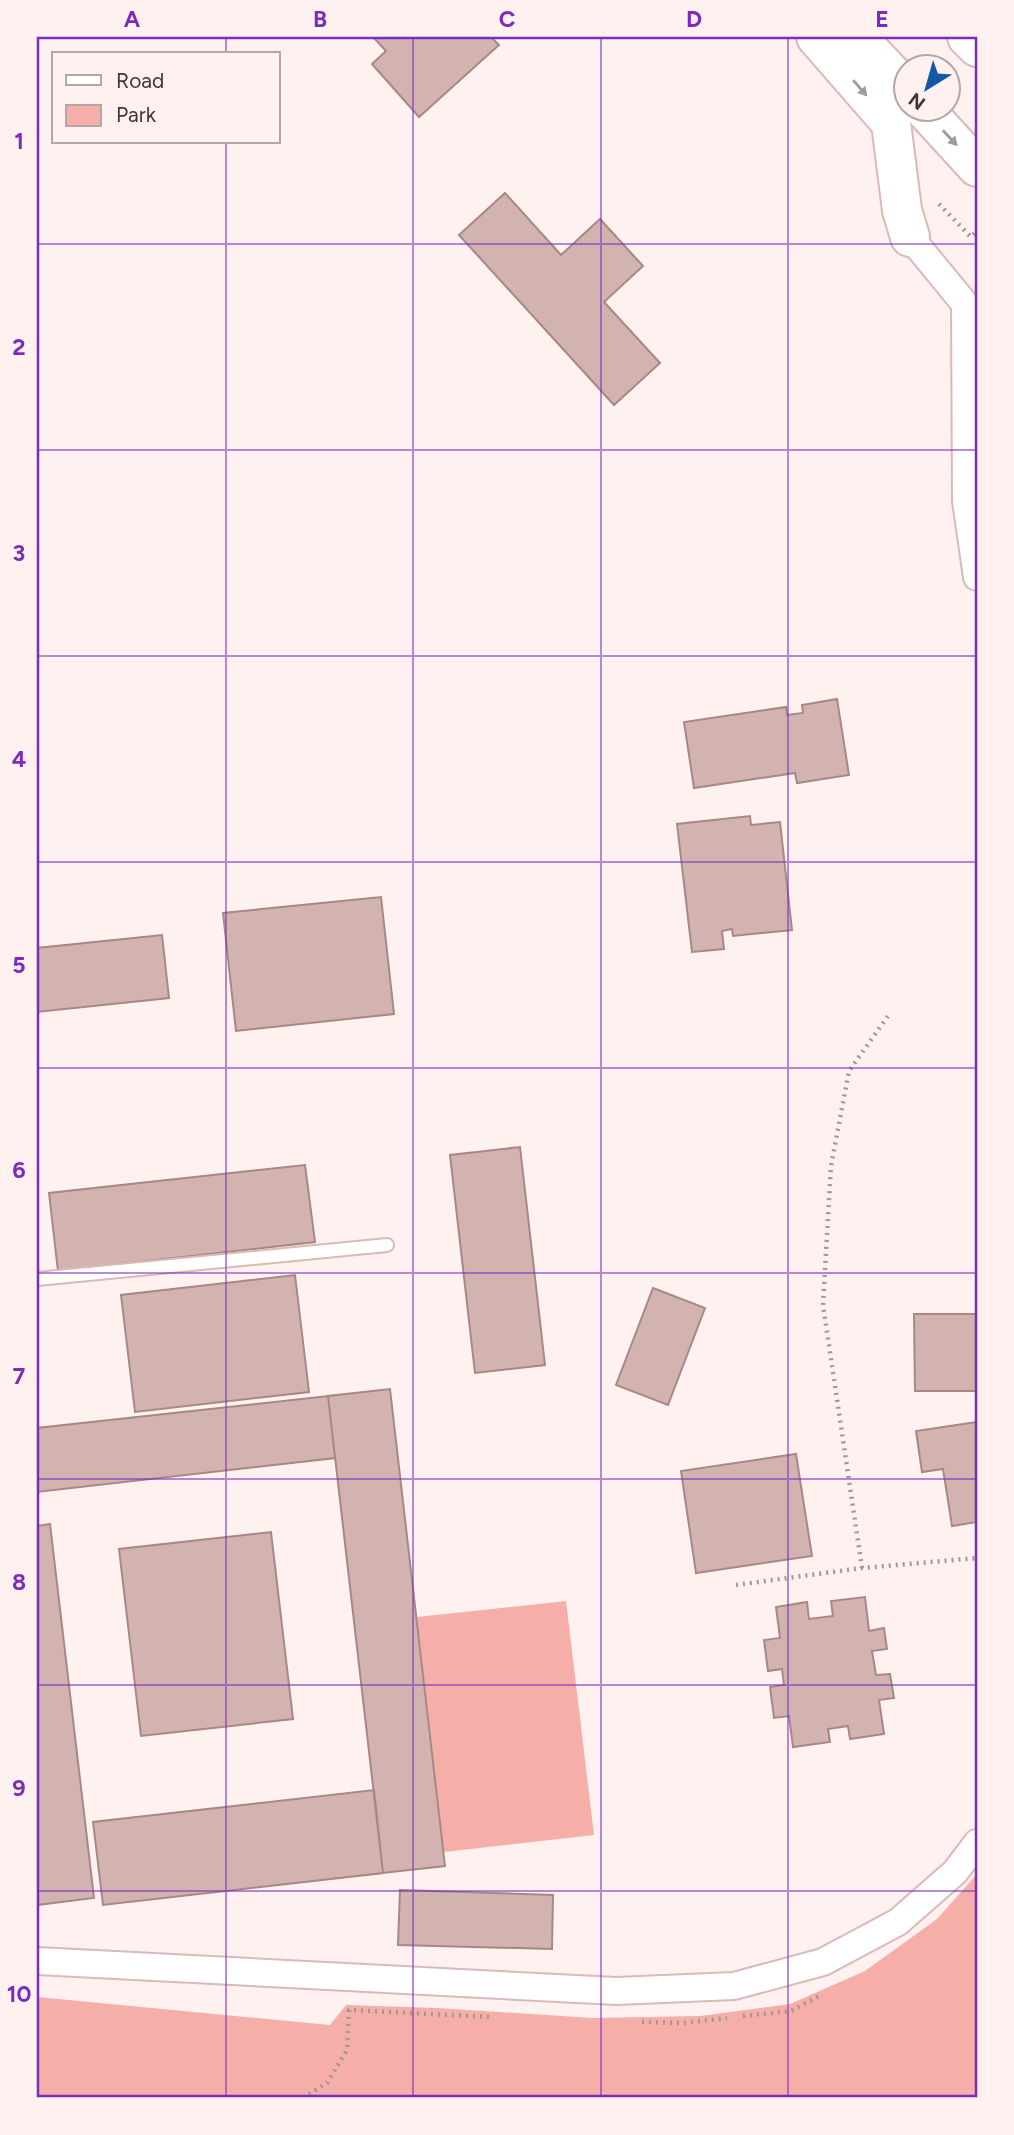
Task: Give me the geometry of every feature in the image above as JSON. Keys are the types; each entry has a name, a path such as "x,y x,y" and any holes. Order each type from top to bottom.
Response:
{"highway":[{"path":"816,37 891,123 902,210 910,237"},
{"path":"857,37 892,75"},
{"path":"967,37 977,47"},
{"path":"936,122 977,167"}],"street":[{"path":"910,237 965,304 966,502 977,577"},
{"path":"37,1961 616,1991 734,1986 823,1962 898,1922 955,1872 977,1843"}],"lane":[{"path":"37,1279 387,1245"}],"path":[{"path":"938,203 971,237 977,231"},
{"path":"862,1568 823,1305 831,1166 849,1071 888,1016"},
{"path":"736,1585 862,1568 977,1558"}],"green space":[{"path":"566,1601 594,1835 444,1852 417,1617"},
{"path":"977,1874 977,2098 37,2098 37,1997 330,2025 346,2005 592,2018 700,2016 790,2004 865,1971 937,1919"}],"building":[{"path":"373,37 491,37 499,45 419,117 372,64 386,51"},
{"path":"505,193 561,255 600,219 643,266 604,302 660,363 614,405 459,235"},
{"path":"837,699 849,775 797,783 795,773 694,788 684,722 786,707 787,715 803,713 802,705"},
{"path":"750,816 751,825 780,822 792,930 733,936 732,929 722,931 724,949 692,952 677,824"},
{"path":"381,897 394,1014 236,1031 223,913"},
{"path":"162,935 169,998 37,1012 37,948"},
{"path":"520,1147 545,1365 475,1373 450,1155"},
{"path":"305,1165 315,1242 58,1271 49,1193"},
{"path":"295,1275 309,1392 135,1412 121,1295"},
{"path":"653,1288 705,1308 668,1405 616,1385"},
{"path":"914,1314 977,1314 977,1391 915,1391"},
{"path":"390,1389 445,1866 383,1873 328,1396"},
{"path":"328,1396 335,1458 37,1492 37,1428"},
{"path":"977,1422 977,1522 952,1526 943,1469 922,1472 916,1431"},
{"path":"796,1454 812,1556 696,1573 681,1471"},
{"path":"50,1524 94,1898 37,1905 37,1526"},
{"path":"271,1532 293,1719 141,1736 119,1549"},
{"path":"865,1597 869,1631 884,1628 887,1649 872,1651 876,1675 890,1674 894,1698 879,1700 884,1734 850,1739 848,1726 828,1729 830,1742 793,1747 789,1716 774,1718 770,1687 784,1685 782,1669 768,1671 764,1640 780,1638 776,1607 807,1602 809,1619 833,1616 831,1601"},
{"path":"374,1790 383,1873 103,1905 93,1822"},
{"path":"400,1890 553,1895 552,1949 398,1945"}]}
